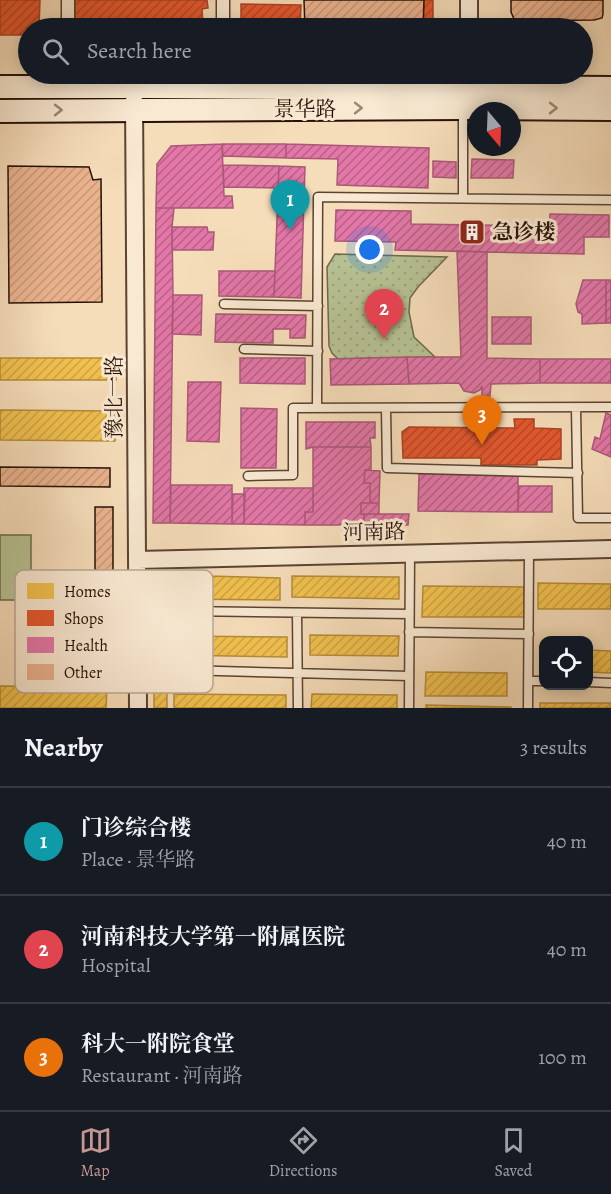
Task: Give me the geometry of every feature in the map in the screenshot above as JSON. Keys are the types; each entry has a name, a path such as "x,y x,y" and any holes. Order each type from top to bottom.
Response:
{"main road":[{"name":"景华路","path":"0,87 34,84"},
{"name":"景华路","path":"108,84 134,86 164,84"},
{"name":"景华路","path":"332,84 468,89 611,88"},
{"name":"景华路","path":"0,111 135,110 468,89 611,109"}],"street":[{"path":"68,0 68,18"},
{"path":"223,0 223,18"},
{"path":"469,0 469,18"},
{"name":"豫北一路","path":"134,86 137,570"},
{"name":"河南路","path":"137,560 611,549"},
{"name":"豫北一路","path":"138,693 138,708"}],"lane":[{"path":"463,198 468,89"},
{"path":"317,408 318,197 611,200"},
{"path":"224,304 318,306"},
{"path":"244,349 318,351"},
{"path":"248,476 293,475 293,408 611,407"},
{"path":"386,408 387,468 578,473"},
{"path":"576,408 578,518 611,518"},
{"path":"528,708 529,551"},
{"path":"409,708 410,554"},
{"path":"213,612 409,614"},
{"path":"297,613 298,708"},
{"path":"410,632 529,634"},
{"path":"213,671 409,676"},
{"path":"528,681 539,681"},
{"path":"593,682 611,683"}],"green space":[{"path":"335,254 447,257 410,298 409,312 414,337 435,357 338,359 332,353 329,346 327,267"},
{"path":"0,535 31,535 31,570 15,570 15,600 0,600"}],"building: Homes":[{"path":"0,358 116,358 116,380 0,380"},
{"path":"0,410 115,411 115,441 0,440"},
{"path":"213,576 280,578 280,600 213,599"},
{"path":"292,576 399,577 399,599 292,597"},
{"path":"538,583 611,584 611,609 538,609"},
{"path":"423,586 524,587 524,617 422,617"},
{"path":"310,635 399,636 398,656 310,655"},
{"path":"213,636 287,637 287,657 213,656"},
{"path":"593,650 611,651 611,673 593,672"},
{"path":"426,672 507,673 507,696 425,696"},
{"path":"0,686 15,686 15,693 107,693 106,708 0,708"},
{"path":"154,693 167,693 167,708 154,708"},
{"path":"174,694 286,695 286,708 174,708"},
{"path":"312,694 397,695 397,708 311,708"},
{"path":"540,703 611,703 611,708 540,708"},
{"path":"426,705 511,707 511,708 426,708"}],"building: Shops":[{"path":"0,0 40,0 39,18 18,18 18,35 0,35"},
{"path":"75,0 207,0 208,8 202,9 203,18 75,18"},
{"path":"424,0 433,0 433,18 423,18"},
{"path":"241,4 301,5 300,18 241,18"},
{"path":"514,419 534,419 534,428 561,429 561,459 537,460 537,465 481,465 481,458 403,458 402,432 409,427 515,428"}],"building: Health":[{"path":"222,144 286,144 286,158 223,156"},
{"path":"222,144 224,196 232,196 233,208 156,208 157,164 171,146"},
{"path":"286,144 429,148 428,188 337,185 338,159 286,158"},
{"path":"472,159 514,160 513,178 471,178"},
{"path":"433,161 456,162 456,178 433,177"},
{"path":"223,165 279,166 278,188 224,187"},
{"path":"279,166 305,167 301,298 274,297"},
{"path":"156,208 174,208 170,523 153,523"},
{"name":"急诊楼","path":"336,210 411,211 411,224 549,226 550,214 609,215 609,237 584,237 584,254 395,250 396,242 335,241"},
{"path":"172,227 207,227 208,232 214,232 213,250 172,250"},
{"path":"457,251 487,252 487,358 540,359 540,383 491,384 490,396 482,396 482,386 474,393 464,391 459,383 409,384 407,357 461,357"},
{"path":"219,271 275,271 274,297 219,296"},
{"path":"583,280 606,280 606,323 582,324 582,314 578,312 576,304"},
{"path":"606,280 611,280 611,323 606,323"},
{"path":"173,295 202,295 201,335 172,334"},
{"path":"216,314 306,315 305,338 290,338 290,329 273,329 273,343 215,342"},
{"path":"492,317 531,317 531,344 492,344"},
{"path":"407,357 409,384 331,385 330,359"},
{"path":"240,358 305,358 305,384 240,383"},
{"path":"540,359 611,359 611,383 540,383"},
{"path":"188,382 221,382 219,442 187,441"},
{"path":"241,408 277,409 276,468 241,468"},
{"path":"606,413 611,415 611,457 592,449 595,437 600,439"},
{"path":"306,422 375,422 375,438 370,438 371,447 306,449"},
{"path":"313,447 371,447 371,470 365,470 364,483 370,483 370,503 361,503 364,525 305,525 305,512 313,512"},
{"path":"365,470 380,471 379,503 370,503 370,483 364,483"},
{"path":"419,474 518,476 518,512 418,511"},
{"path":"171,485 232,485 232,524 170,523"},
{"path":"519,486 552,486 552,512 518,512"},
{"path":"244,488 313,488 313,512 305,512 305,525 244,524"},
{"path":"233,494 245,494 244,524 232,524"},
{"path":"361,503 379,503 379,514 361,514"},
{"path":"364,514 409,514 408,525 364,525"}],"building: Other":[{"path":"304,0 424,0 423,18 305,18"},
{"path":"511,0 603,0 602,18 594,20 593,18 514,18"},
{"path":"8,166 89,167 93,180 101,179 102,302 9,303"},
{"path":"0,467 110,468 110,487 0,486"},
{"path":"95,507 113,507 113,570 95,570"}],"place":[{"name":"门诊综合楼","path":"290,230"},
{"name":"急诊楼","path":"472,232"},
{"name":"河南科技大学第一附属医院","path":"384,339"},
{"name":"科大一附院食堂","path":"482,445"}]}
